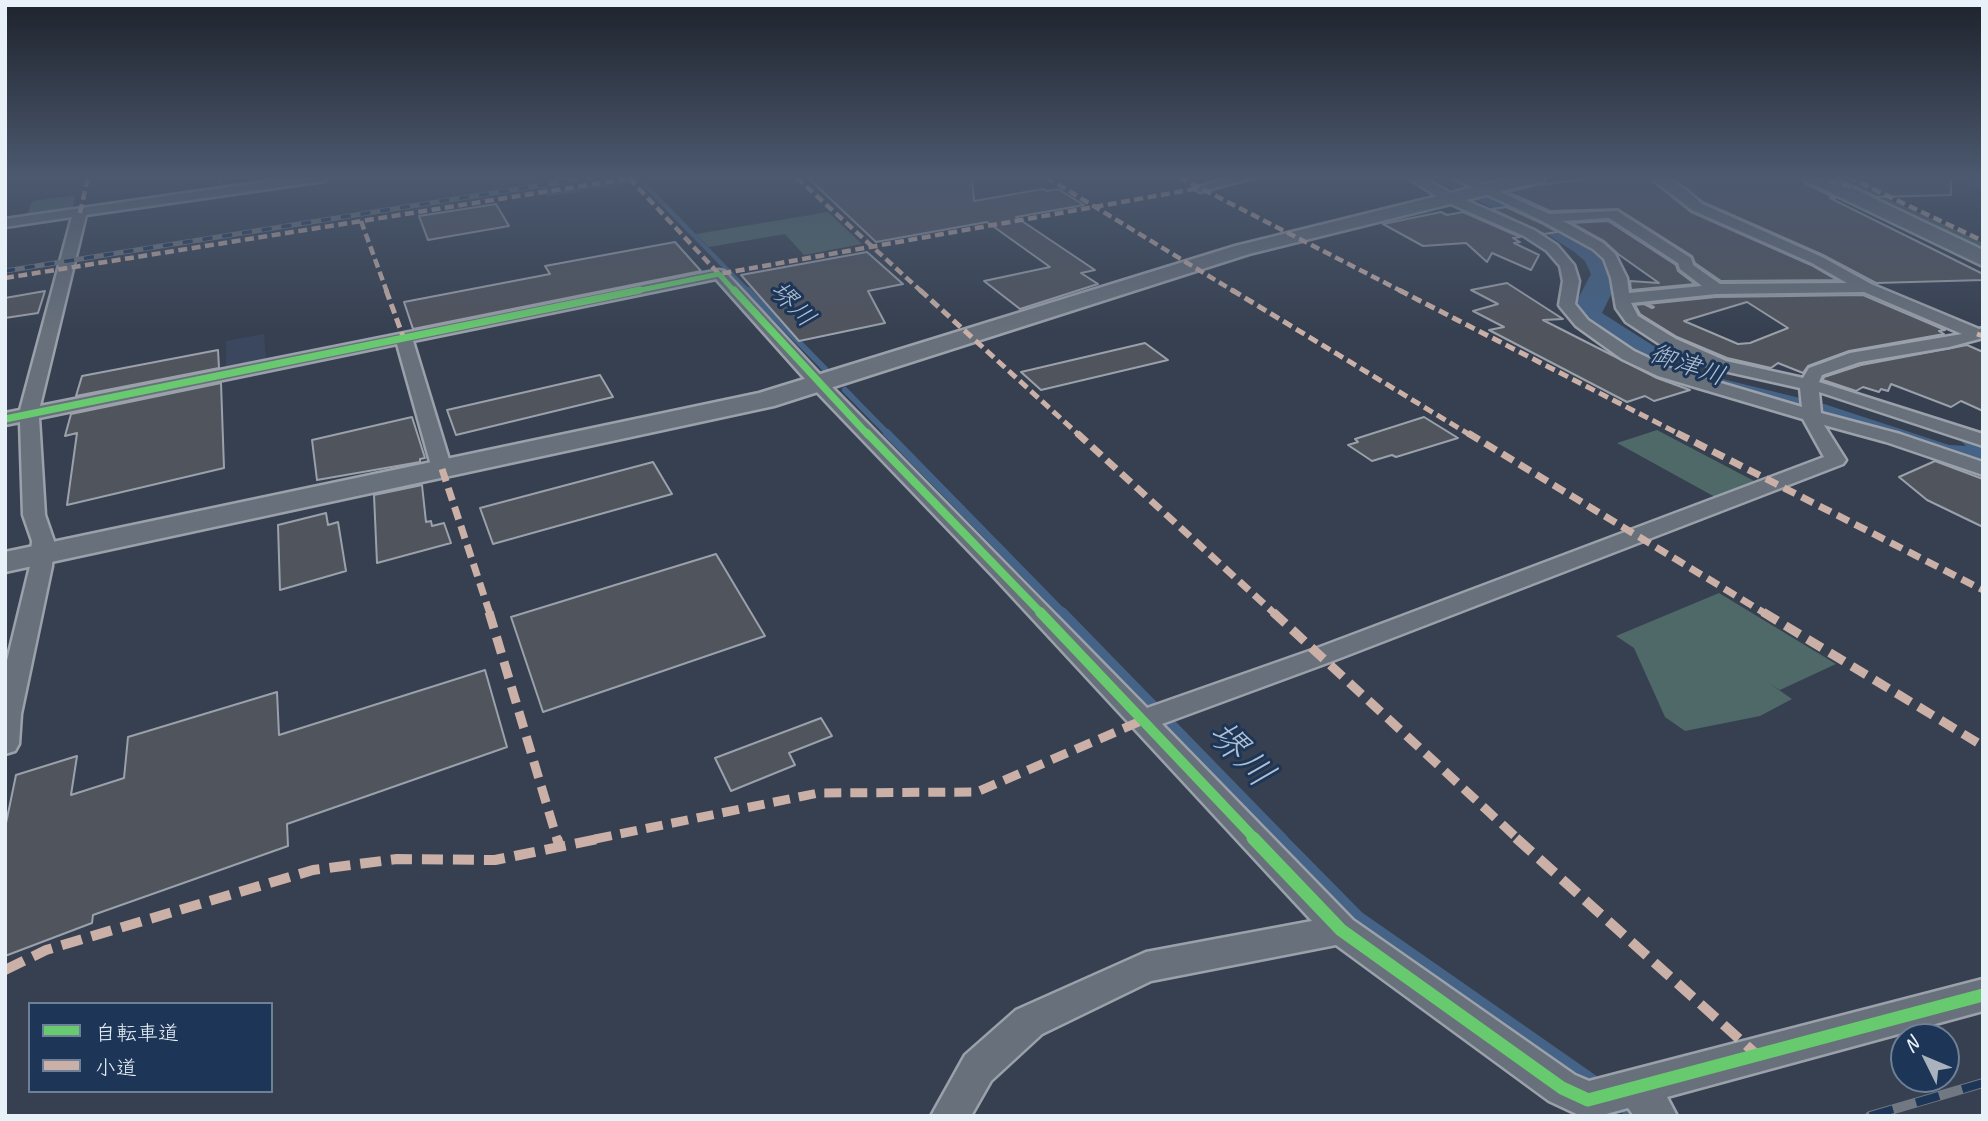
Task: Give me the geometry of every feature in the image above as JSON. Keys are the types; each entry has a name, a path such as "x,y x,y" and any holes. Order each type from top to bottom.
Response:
{"main road":[{"path":"1921,229 1983,259"}],"street":[{"path":"5,744 7,714 42,555 43,541 34,515 29,413 76,229"},
{"path":"5,562 707,414 820,384 1242,250 1325,229"},
{"path":"1521,229 1552,248 1567,265 1571,281 1567,305 1582,323 1628,355 1664,372 1811,413 1983,469"},
{"path":"1568,229 1598,246 1610,257 1619,278 1621,299 1632,319 1670,344 1721,365 1809,386 1983,440"},
{"path":"1635,229 1686,261 1685,266 1716,289"},
{"path":"1748,229 1818,260 1866,288 1980,333"},
{"path":"5,419 719,274 820,384 1003,573 1158,714 1341,930 1562,1088 1588,1100 1983,995"},
{"path":"1621,299 1716,289 1866,288"},
{"path":"1158,714 1321,656 1836,460 1813,424 1809,386 1815,373 1832,364 1856,357 1950,342 1980,333"},
{"path":"404,339 442,469"},
{"path":"950,1116 978,1068 1029,1023 1053,1011 1146,967 1341,930"},
{"path":"1619,1092 1658,1116"}],"shaded area":[{"path":"1585,318 1657,360 1678,368 1824,404 1949,445 1966,446 1961,441 1983,448 1983,463 1804,405 1660,366 1605,335"},
{"path":"264,334 266,362 226,370 226,341"}],"green space":[{"path":"724,229 846,229 862,244 804,255 785,234 709,247 696,234"},
{"path":"1931,229 1954,229 1983,243 1983,255"},
{"path":"1657,430 1756,482 1715,497 1617,443"},
{"path":"1719,593 1836,664 1780,690 1769,683 1792,699 1760,716 1685,731 1665,717 1634,648 1616,636"}],"building":[{"path":"424,229 490,229 428,240"},
{"path":"863,229 946,229 876,242"},
{"path":"997,229 1034,229 1095,270 1081,273 1098,284 1020,309 984,281 1050,267"},
{"path":"1393,229 1502,229 1520,237 1513,238 1520,242 1514,243 1539,255 1531,270 1492,253 1487,262 1466,243 1423,246"},
{"path":"1534,229 1552,229 1557,232 1544,234"},
{"path":"1583,229 1621,229 1676,265 1678,271 1695,284 1631,290 1630,281 1659,283 1604,241"},
{"path":"1650,229 1730,229 1811,265 1837,280 1721,281 1695,263 1692,256"},
{"path":"1765,229 1893,229 1983,274 1983,280 1876,283 1823,255"},
{"path":"675,242 701,271 413,329 404,302 550,274 545,266"},
{"path":"867,252 903,284 868,291 885,323 799,341 741,275"},
{"path":"1507,283 1563,319 1543,320 1657,378 1690,390 1654,401 1645,396 1627,402 1489,330 1504,327 1473,311 1498,304 1471,290"},
{"path":"45,291 38,313 5,318 5,298"},
{"path":"1863,295 1945,330 1939,331 1944,334 1849,351 1808,366 1803,373 1778,363 1771,368 1727,358 1677,337 1640,314 1635,305 1644,304 1652,308 1654,307 1647,304 1716,297","holes":["1747,302 1788,328 1750,343 1738,344 1684,321"]},
{"path":"1145,343 1168,360 1041,390 1021,372"},
{"path":"1967,345 1983,352 1983,411 1961,401 1951,407 1891,384 1888,391 1881,389 1879,392 1863,387 1856,391 1823,380 1824,377 1861,365"},
{"path":"218,350 219,368 76,396 82,376"},
{"path":"600,375 613,397 456,435 447,410"},
{"path":"221,383 224,468 67,505 77,433 65,436 71,414"},
{"path":"412,417 425,458 420,459 420,462 317,480 312,440"},
{"path":"1424,417 1458,438 1396,457 1392,455 1372,461 1348,445 1358,442 1355,439"},
{"path":"1935,461 1983,479 1983,527 1927,500 1899,477"},
{"path":"653,462 672,494 493,544 480,508"},
{"path":"422,485 426,522 431,521 432,526 444,523 451,543 377,563 374,495"},
{"path":"326,513 328,525 338,522 346,571 280,590 278,525"},
{"path":"716,554 765,636 543,712 511,617"},
{"path":"485,670 507,747 287,824 288,846 93,915 92,923 5,956 5,828 16,775 77,756 71,795 124,778 128,737 277,692 279,735"},
{"path":"821,718 832,736 789,753 795,765 731,791 715,758"}],"waterway":[{"name":"堺川","path":"688,229 749,292"},
{"name":"御津川","path":"1559,229 1597,257 1606,274 1585,316 1648,357"},
{"name":"堺川","path":"748,290 826,370"},
{"name":"堺川","path":"845,390 889,435"},
{"name":"堺川","path":"887,433 1064,614"},
{"name":"堺川","path":"1062,612 1283,839"},
{"name":"堺川","path":"1281,838 1359,917 1600,1085"},
{"name":"堺川","path":"1620,1102 1632,1116"}],"railway":[{"path":"5,271 266,229"},
{"path":"1870,1116 1983,1083"}],"marked path":[{"path":"5,278 310,229"},
{"path":"364,229 404,339"},
{"path":"677,229 719,274 969,229"},
{"path":"853,229 1321,656 1472,798 1756,1054"},
{"path":"1132,229 1983,746"},
{"path":"1281,229 1983,590"},
{"path":"1958,229 1983,241"},
{"path":"1977,334 1983,336"},
{"path":"442,469 500,645 560,848"},
{"path":"5,970 46,950 313,870 397,859 495,860 818,793 977,792 1141,721"}],"cycle path":[{"path":"5,419 719,274 820,385 1003,573 1341,930 1562,1088 1588,1100 1983,995"}]}
